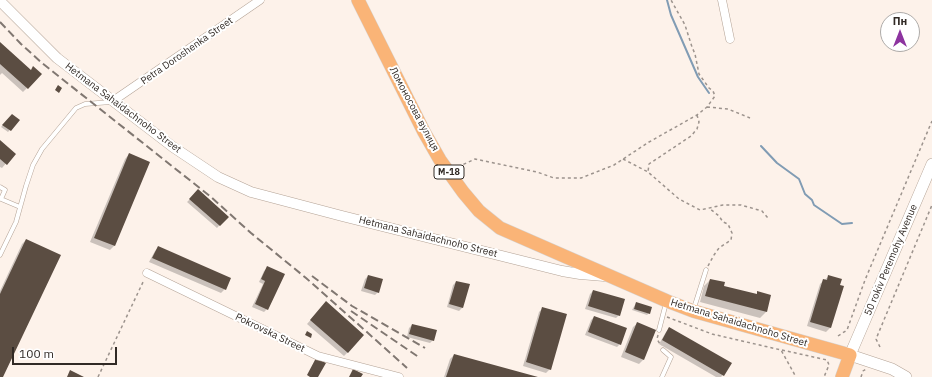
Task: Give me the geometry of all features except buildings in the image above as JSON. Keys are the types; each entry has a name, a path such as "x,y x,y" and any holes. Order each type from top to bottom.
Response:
{"highway":[{"name":"Ломоносова вулиця","path":"358,0 424,132 449,172 479,211 500,228 608,276"},
{"name":"Hetmana Sahaidachnoho Street","path":"608,276 667,301 693,310 850,355"},
{"path":"842,377 850,355"}],"main road":[{"name":"50 rokiv Peremohy Avenue","path":"850,355 932,164"},
{"name":"Hetmana Sahaidachnoho Street","path":"850,355 892,369 906,377"}],"street":[{"name":"Petra Doroshenka Street","path":"113,101 260,0"},
{"path":"722,0 730,39"},
{"name":"Hetmana Sahaidachnoho Street","path":"0,1 57,58 173,147 218,177 251,192 562,271 608,276"},
{"name":"Pokrovska Street","path":"147,273 318,356 399,377"}],"lane":[{"path":"0,255 16,222 26,186 42,149 76,108 85,104 113,101"},
{"path":"0,187 5,190 1,199 20,207"},
{"path":"693,310 706,270"},
{"path":"659,330 667,301"},
{"path":"662,377 671,357 663,350"}],"path":[{"path":"449,172 475,160 537,172 554,178 581,178 614,165 670,129 697,115 707,107 716,96 699,74 695,54 685,25 671,0"},
{"path":"707,107 728,109 750,118"},
{"path":"648,172 649,164 691,136 697,129 699,122 697,115"},
{"path":"838,336 847,330 865,280 932,121"},
{"path":"623,158 648,172 679,198 700,210 723,205 741,205 762,211 768,218"},
{"path":"880,347 876,339 932,205"},
{"path":"706,270 719,248 731,240 732,233 728,224 723,222 719,216 709,208"},
{"path":"98,377 147,273"},
{"path":"662,315 712,334 827,360 829,364 824,377"},
{"path":"657,339 663,350"},
{"path":"781,350 796,377"},
{"path":"861,377 863,371 871,366"}],"waterway":[{"path":"667,0 671,15 698,77 709,93"},
{"path":"761,146 777,163 799,179 805,194 812,200 814,205 842,224 852,223"}],"railway":[{"path":"0,22 42,63 211,197 251,233 306,278 407,368"},
{"path":"312,276 352,306 425,348"},
{"path":"351,311 420,358"}]}
